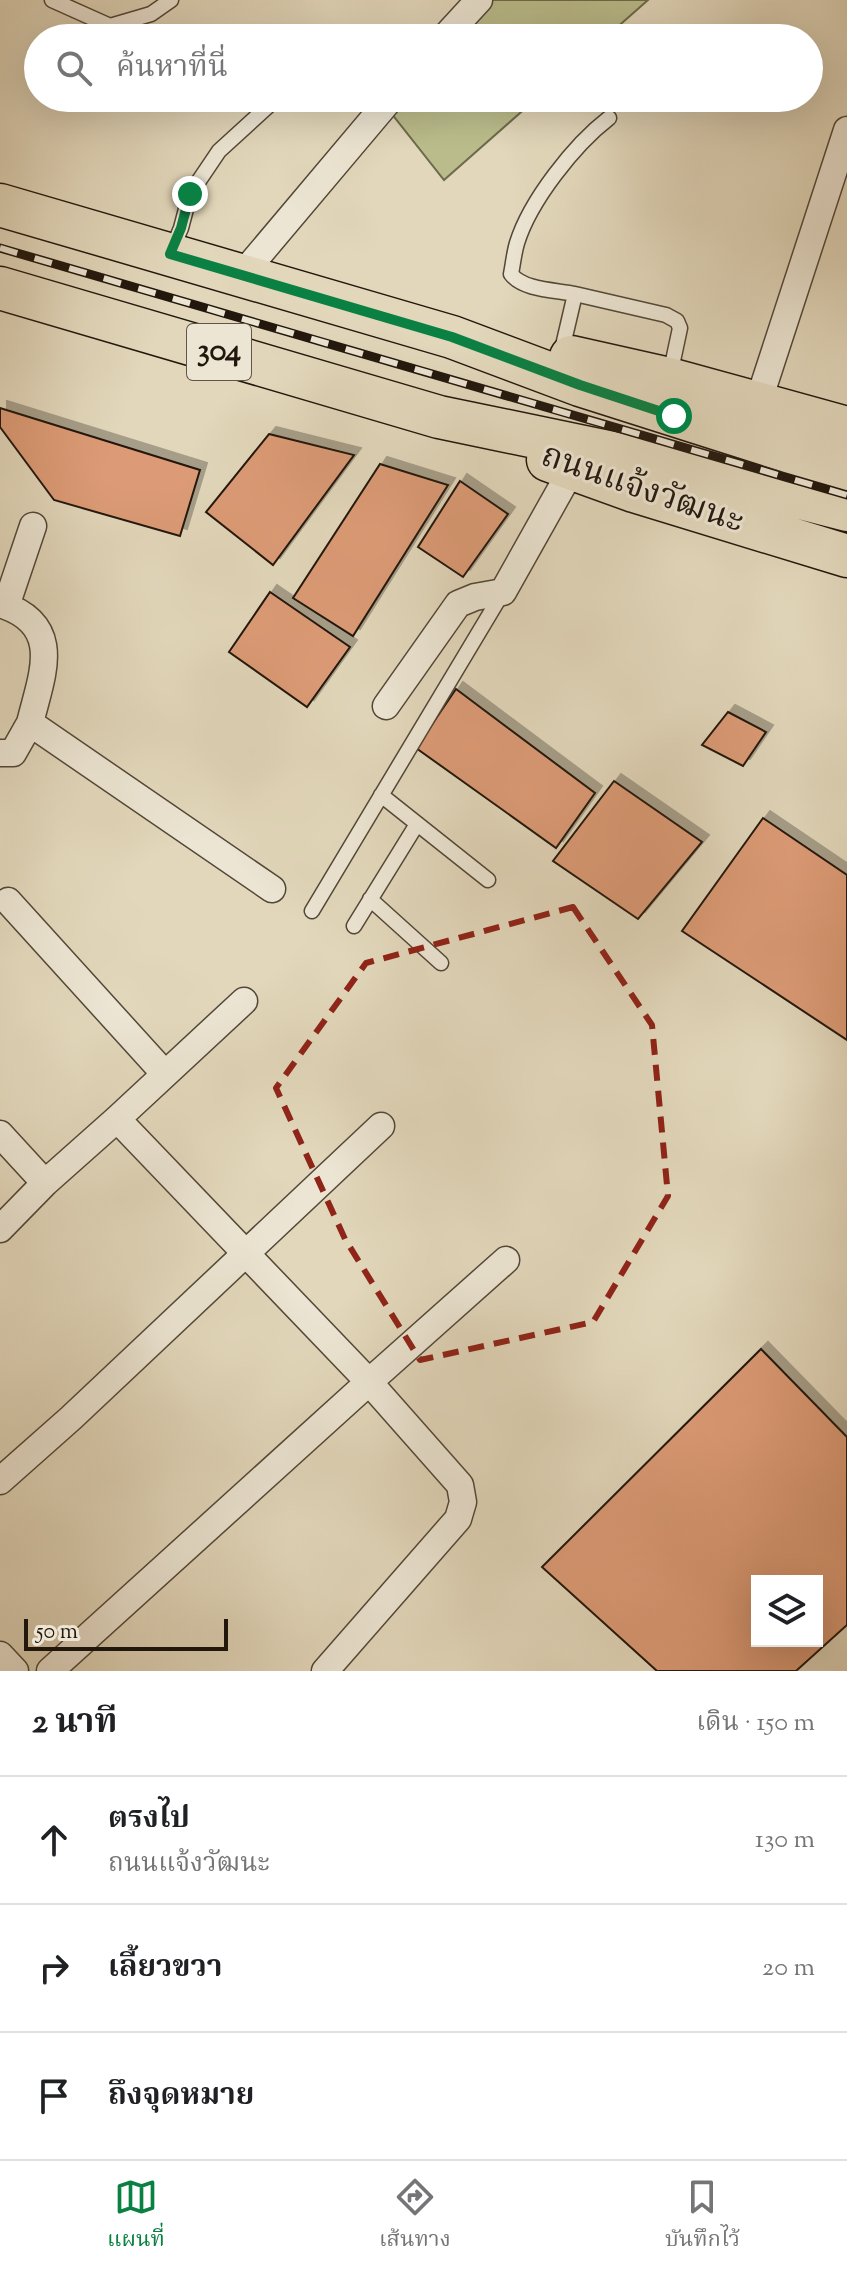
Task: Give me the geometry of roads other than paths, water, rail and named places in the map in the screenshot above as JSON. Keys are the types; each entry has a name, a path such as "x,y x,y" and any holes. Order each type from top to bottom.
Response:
{"main road":[{"name":"304","path":"0,205 452,337 561,354 669,379 847,428"},
{"name":"ถนนแจ้งวัฒนะ","path":"0,288 439,417 685,468 847,510"},
{"path":"452,337 580,385 847,470"},
{"name":"ถนนแจ้งวัฒนะ","path":"439,417 572,469 847,556"}],"street":[{"path":"457,24 479,0"},
{"path":"241,276 379,112"},
{"path":"758,403 847,130"},
{"path":"386,706 458,604 503,592 572,469"},
{"path":"0,753 13,753 30,723 46,659 43,643 30,618 3,605 33,526"},
{"path":"30,723 272,889"},
{"path":"8,901 165,1074"},
{"path":"0,1229 45,1183 244,1001"},
{"path":"117,1119 369,1382 460,1485 463,1502 458,1519 325,1671"},
{"path":"0,1481 381,1126"},
{"path":"0,1134 45,1183"},
{"path":"50,1671 506,1260"},
{"path":"0,1655 15,1671"}],"lane":[{"path":"52,0 106,24"},
{"path":"117,24 151,14 171,0"},
{"path":"170,254 190,194 219,151 262,112"},
{"path":"609,118 584,140 538,200 517,243 511,274 526,284 666,315 677,321 680,328 669,379"},
{"path":"561,354 575,294"},
{"path":"312,911 503,592"},
{"path":"381,795 488,880"},
{"path":"354,926 417,824"},
{"path":"370,899 441,963"}],"railway":[{"path":"0,248 847,495"}]}
